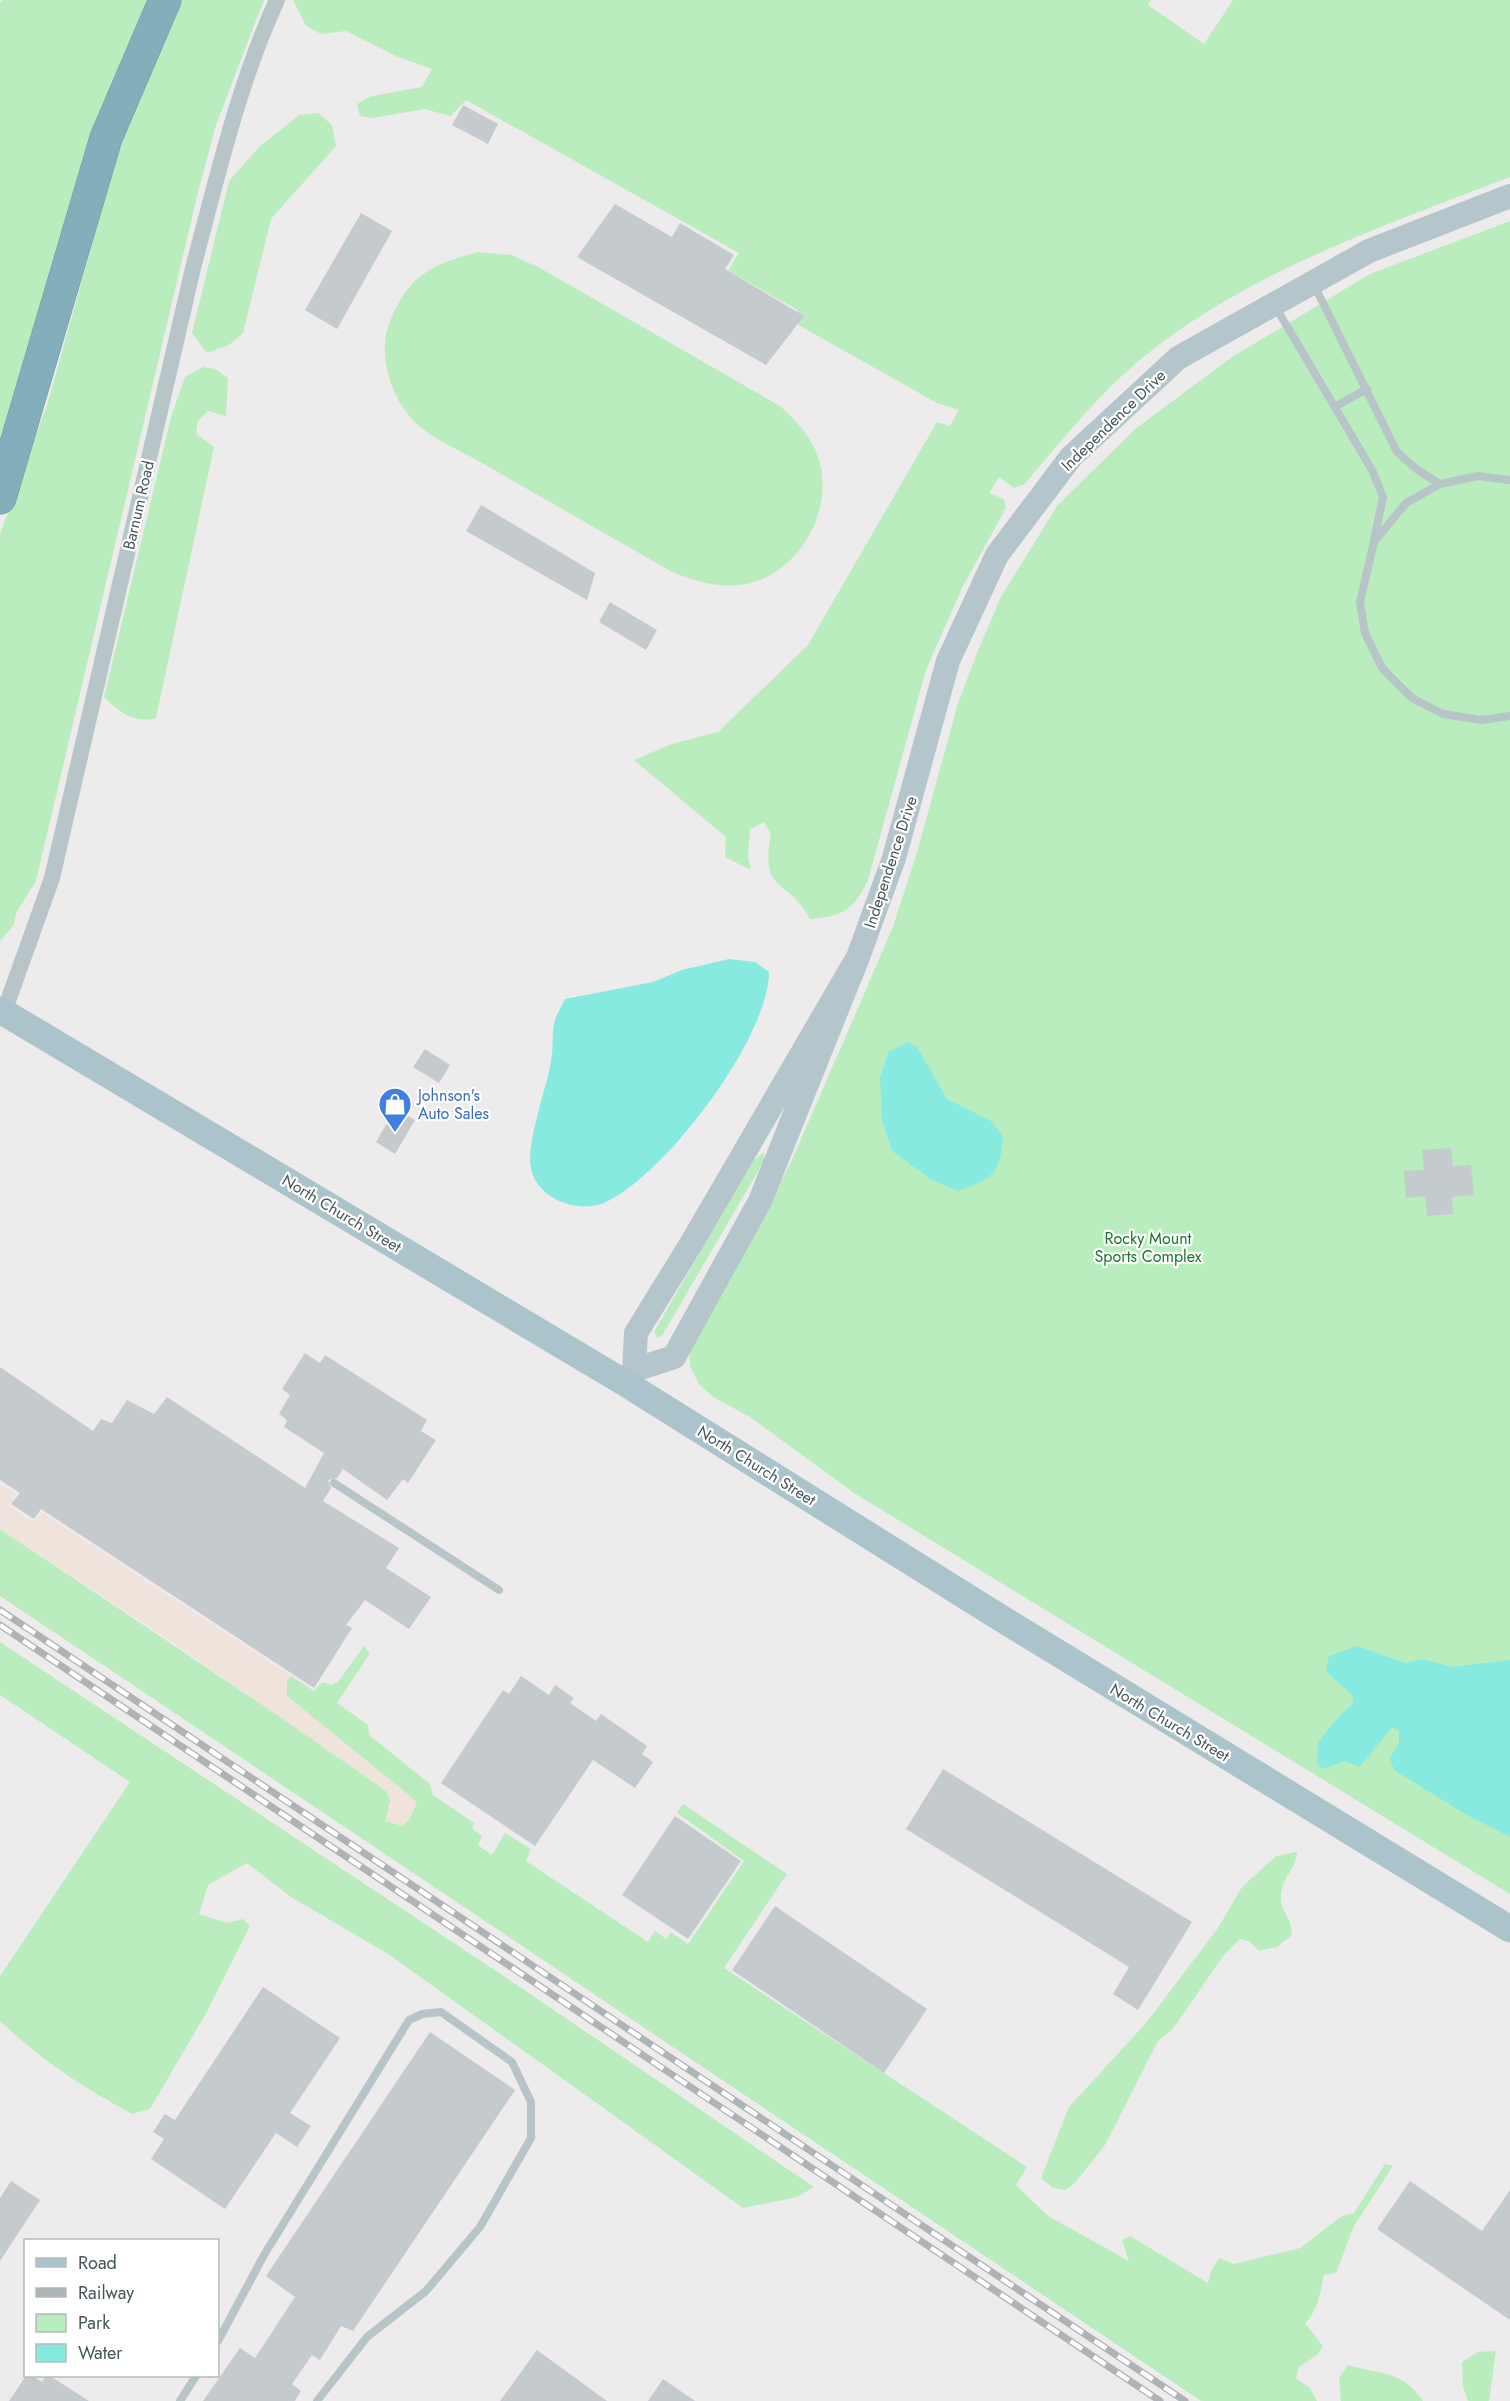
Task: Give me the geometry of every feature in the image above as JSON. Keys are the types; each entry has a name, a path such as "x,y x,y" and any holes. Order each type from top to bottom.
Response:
{"highway":[{"path":"0,498 106,138 165,0"}],"main road":[{"name":"North Church Street","path":"2,1011 630,1376 999,1617 1510,1929"}],"street":[{"name":"Barnum Road","path":"2,1011 52,878 193,268 219,172 262,33 277,0"},
{"name":"Independence Drive","path":"858,957 894,858 948,661 997,555 1071,457 1178,358 1370,251 1510,195"},
{"path":"630,1376 636,1333 691,1244 858,957"},
{"path":"630,1376 674,1357 760,1201 858,957"}],"lane":[{"path":"1313,281 1397,452 1419,471 1440,484"},
{"path":"1273,303 1336,406 1372,470 1383,497 1360,602 1365,633 1382,668 1412,698 1443,714 1482,720 1510,716"},
{"path":"1336,406 1367,389"},
{"path":"1374,542 1406,503 1440,484 1478,476 1510,480"},
{"path":"334,1483 499,1590"},
{"path":"219,2339 264,2255 409,2020 422,2014 441,2012 512,2062 531,2102 531,2138 480,2227 426,2291 367,2337 317,2401"},
{"path":"180,2401 195,2377"}],"green space":[{"path":"3,0 152,0 0,453 0,3"},
{"path":"171,0 264,0 216,125 198,192 36,881 16,913 14,925 0,941 0,534 48,402 96,230 118,135"},
{"path":"293,0 1151,0 1148,5 1204,44 1233,0 1510,0 1510,177 1377,228 1291,266 1208,311 1168,338 1128,370 1074,426 1025,484 1014,488 999,477 989,493 1004,499 1006,508 962,588 926,670 868,880 857,899 846,910 831,916 810,919 802,906 773,877 769,867 768,853 771,834 764,822 750,829 748,857 751,870 725,857 726,837 634,760 672,744 718,732 808,645 937,422 950,426 959,410 937,403 793,322 798,310 728,271 739,253 466,100 451,116 424,109 373,118 360,116 357,104 372,96 422,87 432,69 398,57 346,31 321,34 306,26"},
{"path":"318,113 332,125 336,146 271,219 243,333 229,345 207,353 192,333 229,181 260,146 299,115"},
{"name":"Rocky Mount Sports Complex","path":"1510,221 1510,1894 854,1493 750,1417 713,1397 699,1384 690,1367 689,1348 751,1241 791,1162 894,924 918,849 958,703 979,648 1001,597 1057,506 1135,429 1232,357 1370,274"},
{"path":"478,252 511,255 540,268 780,406 792,417 815,449 822,475 822,494 819,513 812,531 789,561 774,573 746,584 714,584 682,576 442,442 418,425 401,404 389,377 385,348 390,321 405,292 424,274 448,261"},
{"path":"203,367 215,369 228,378 226,416 208,411 198,421 196,434 214,447 156,718 134,718 121,712 104,697 171,417 185,377"},
{"path":"764,1152 764,1161 663,1334 658,1338 654,1332 753,1161"},
{"path":"0,1529 340,1757 386,1791 391,1800 388,1807 417,1802 287,1696 287,1681 291,1676 314,1691 322,1682 331,1685 338,1682 364,1646 370,1653 337,1703 368,1725 369,1735 430,1784 433,1795 474,1823 472,1829 482,1836 478,1845 492,1855 505,1833 531,1849 526,1861 648,1942 655,1931 666,1939 671,1932 688,1944 744,1861 677,1813 683,1804 787,1874 724,1968 1027,2167 1016,2185 1048,2216 1129,2261 1122,2240 1130,2236 1208,2283 1211,2271 1219,2258 1234,2264 1300,2248 1342,2216 1354,2213 1385,2164 1393,2166 1354,2226 1336,2273 1324,2275 1316,2307 1305,2323 1323,2346 1317,2355 1299,2367 1296,2378 1310,2388 1317,2401 1201,2401 0,1596"},
{"path":"0,1642 517,1985 814,2187 797,2197 743,2208 388,1954 291,1897 247,1863 208,1885 199,1914 227,1923 243,1919 250,1926 205,2015 150,2109 132,2114 63,2072 0,2021 0,1976 130,1782 0,1695"},
{"path":"1297,1852 1281,1893 1282,1904 1292,1935 1277,1947 1259,1951 1250,1942 1240,1939 1223,1956 1173,2029 1158,2041 1105,2145 1074,2184 1065,2190 1053,2188 1041,2178 1069,2107 1146,2023 1218,1928 1242,1887 1276,1856"},
{"path":"1496,2351 1489,2401 1468,2401 1463,2387 1462,2362 1478,2352"},
{"path":"1348,2365 1399,2379 1415,2391 1423,2401 1341,2401 1339,2378"}],"sand":[{"path":"0,1484 16,1495 8,1506 34,1522 43,1513 291,1676 287,1681 287,1696 417,1802 410,1819 402,1826 385,1821 391,1800 386,1791 175,1644 0,1529"}],"water":[{"path":"729,959 755,962 769,972 764,1000 752,1032 733,1067 709,1102 683,1136 655,1165 628,1188 604,1203 593,1206 570,1205 549,1195 534,1179 530,1152 552,1056 554,1025 565,999 653,982 682,970"},
{"path":"908,1042 917,1047 947,1099 991,1121 1003,1136 997,1167 987,1178 958,1191 932,1180 892,1151 882,1121 880,1078 888,1052"},
{"path":"1357,1646 1406,1663 1422,1659 1452,1667 1510,1660 1510,1837 1467,1815 1394,1770 1390,1758 1399,1743 1399,1731 1392,1727 1360,1767 1345,1761 1323,1769 1317,1763 1318,1742 1340,1715 1352,1705 1353,1696 1326,1671 1329,1656"}],"building":[{"path":"463,105 498,124 488,144 452,125"},
{"path":"615,204 672,237 680,223 734,255 725,269 804,316 766,365 577,257"},
{"path":"361,213 392,231 337,329 305,310"},
{"path":"481,505 595,573 587,600 466,531"},
{"path":"610,602 657,630 646,650 599,622"},
{"path":"425,1049 450,1065 439,1083 413,1067"},
{"path":"395,1109 415,1120 395,1154 376,1142"},
{"path":"1451,1148 1453,1166 1471,1165 1474,1195 1452,1197 1453,1214 1427,1216 1425,1196 1406,1198 1404,1171 1424,1170 1422,1150"},
{"path":"305,1353 320,1363 325,1355 427,1420 421,1431 436,1440 408,1483 403,1479 387,1500 343,1469 337,1478 328,1480 331,1488 323,1501 399,1548 386,1568 431,1597 409,1629 365,1600 346,1625 352,1628 314,1688 41,1509 34,1519 11,1504 20,1493 0,1480 0,1367 93,1431 101,1419 112,1423 127,1400 154,1414 167,1397 305,1488 324,1453 284,1427 287,1420 279,1414 290,1395 282,1389"},
{"path":"521,1676 549,1695 555,1685 574,1698 570,1703 596,1721 601,1714 647,1746 642,1754 653,1762 635,1788 593,1760 535,1846 441,1783 503,1690 509,1694"},
{"path":"943,1769 1192,1922 1138,2010 1113,1994 1129,1967 906,1829"},
{"path":"675,1816 741,1861 688,1939 622,1895"},
{"path":"775,1906 927,2009 884,2073 732,1970"},
{"path":"263,1987 340,2038 290,2113 311,2126 297,2147 276,2133 225,2209 151,2159 164,2139 153,2132 165,2114 175,2120"},
{"path":"430,2032 515,2090 353,2331 341,2326 320,2360 312,2355 292,2384 301,2391 295,2401 203,2401 240,2348 255,2358 295,2297 266,2276"},
{"path":"11,2181 40,2200 0,2261 0,2198"},
{"path":"1410,2181 1482,2231 1510,2190 1510,2320 1377,2229"},
{"path":"537,2350 607,2401 500,2401"},
{"path":"25,2377 34,2377 42,2382 45,2377 52,2377 89,2401 9,2401"},
{"path":"663,2379 695,2401 648,2401"}],"railway":[{"path":"0,1610 1185,2401"},
{"path":"0,1625 1160,2401"}],"place":[{"name":"Johnson's Auto Sales","path":"395,1133"}]}
